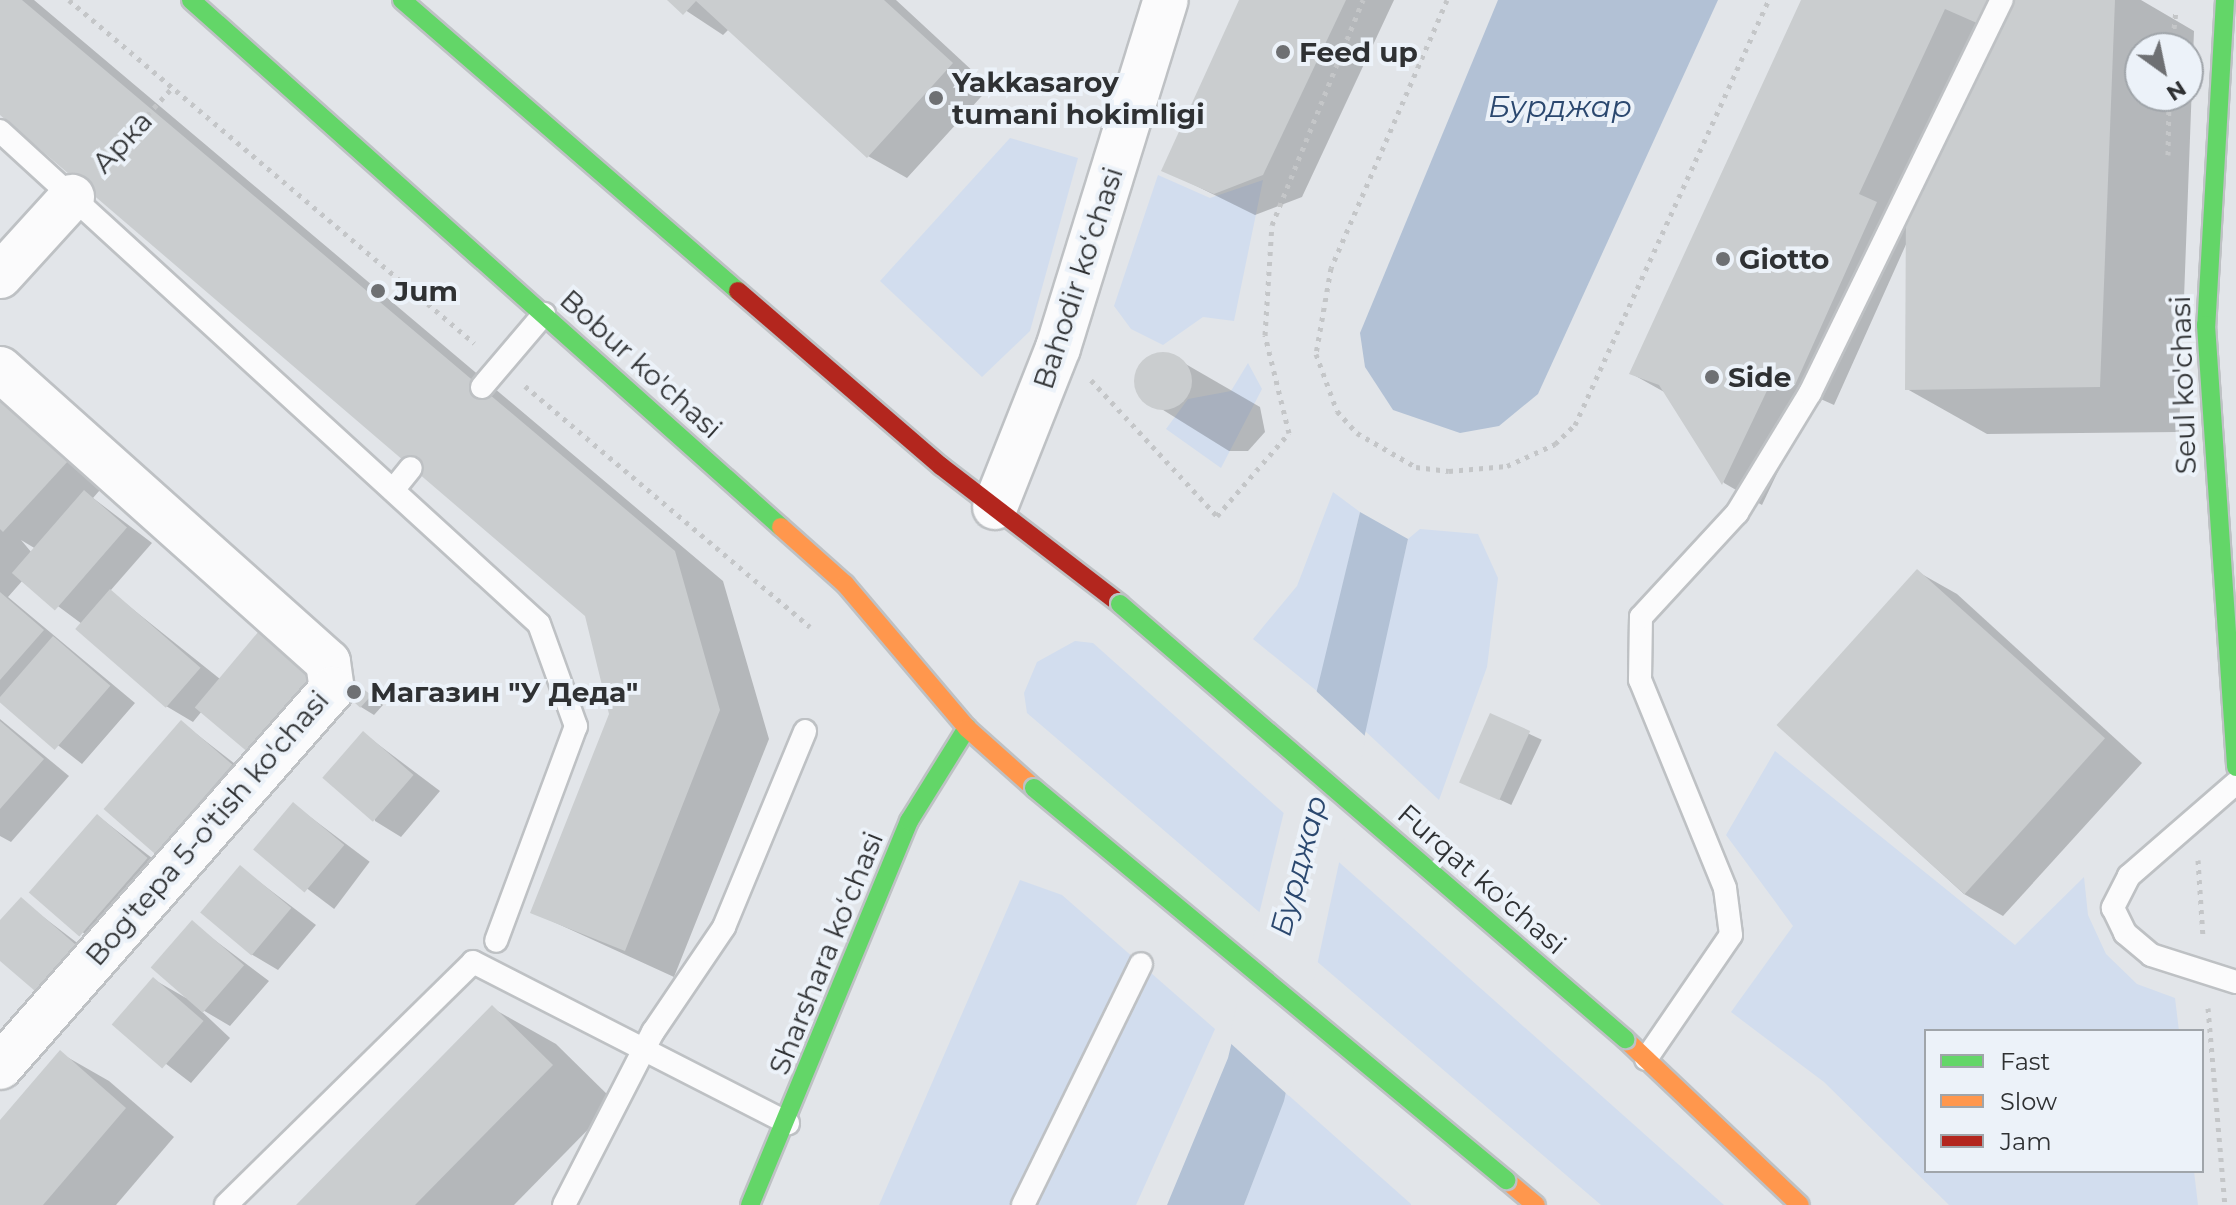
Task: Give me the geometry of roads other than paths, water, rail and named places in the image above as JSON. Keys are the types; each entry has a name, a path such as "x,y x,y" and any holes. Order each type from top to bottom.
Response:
{"main road":[{"name":"Bobur ko'chasi","path":"191,0 845,584 967,728 1034,788 1536,1205"},
{"path":"402,0 995,507"},
{"name":"Seul ko'chasi","path":"2225,0 2206,340 2236,767"},
{"name":"Furqat ko'chasi","path":"995,507 1120,604 1625,1039 1800,1205"},
{"name":"Sharshara koʻchasi","path":"750,1205 788,1123 909,821 967,728"}],"street":[{"name":"Bahodir koʻchasi","path":"995,507 1058,348 1166,0"},
{"path":"0,276 72,197"},
{"name":"Bog'tepa 5-o'tish ko'chasi","path":"0,369 328,662 332,689 0,1067"}],"lane":[{"path":"1646,1059 1731,935 1725,888 1640,680 1641,617 1737,513 1810,393 2002,0"},
{"path":"0,131 539,624 576,726 496,941"},
{"path":"482,387 544,314"},
{"path":"393,490 411,468"},
{"path":"564,1205 641,1051 724,927 805,731"},
{"path":"2236,783 2129,876 2113,908 2125,933 2151,955 2236,982"},
{"path":"226,1205 473,962 641,1051 788,1123"},
{"path":"1023,1205 1141,964"}],"water":[{"name":"Бурджар","path":"1498,0 1718,0 1538,394 1499,426 1460,433 1393,410 1365,367 1360,333"},
{"name":"Бурджар","path":"1360,512 1408,539 1284,1101 1244,1205 1167,1205 1228,1058"}],"place":[{"name":"Feed up","path":"1283,52"},
{"name":"Yakkasaroy tumani hokimligi","path":"936,98"},
{"name":"Giotto","path":"1723,259"},
{"name":"Jum","path":"378,291"},
{"name":"Side","path":"1712,377"},
{"name":"Магазин \"У Деда\"","path":"354,692"}]}
